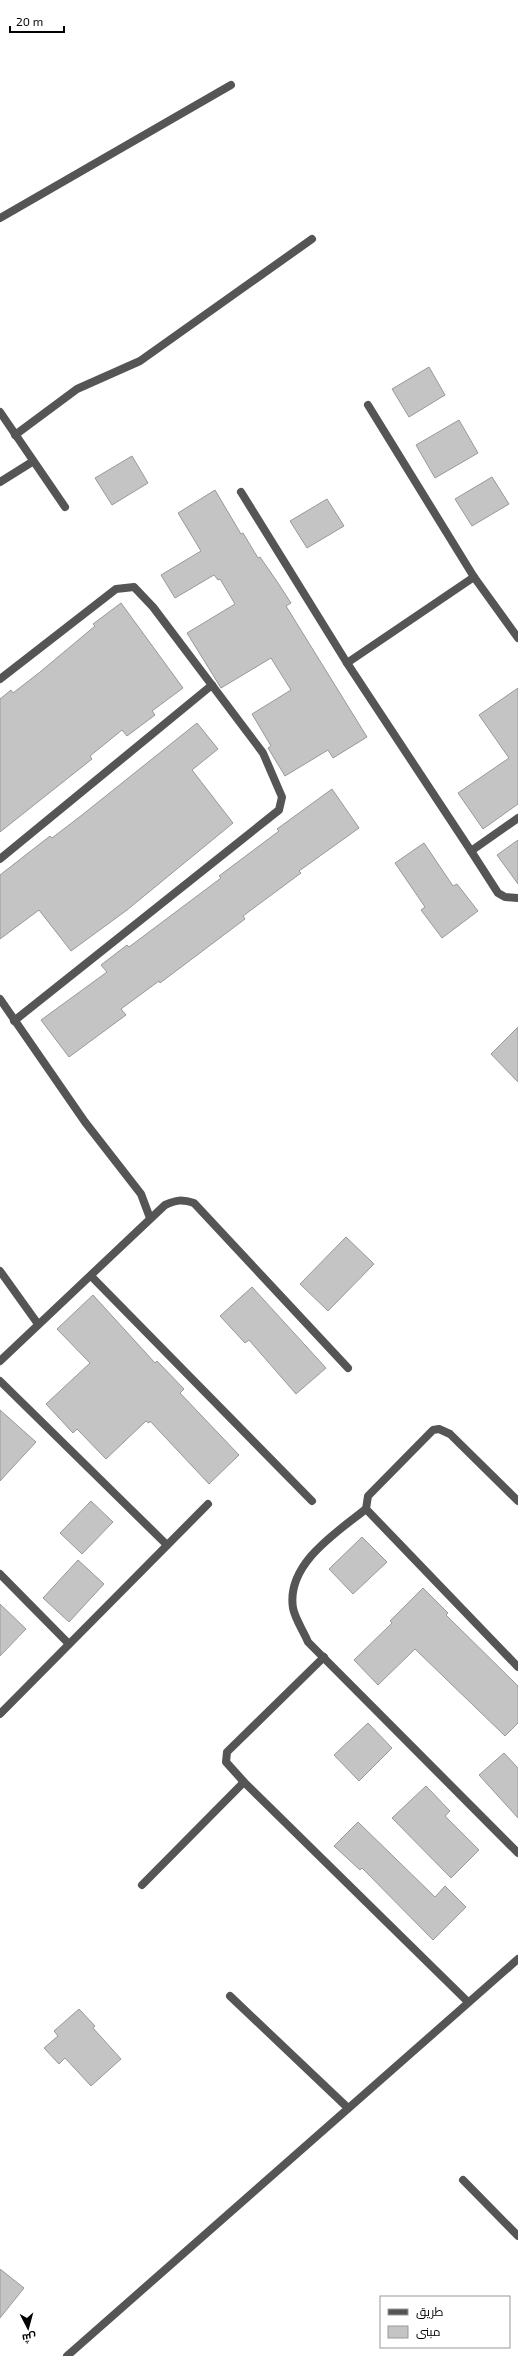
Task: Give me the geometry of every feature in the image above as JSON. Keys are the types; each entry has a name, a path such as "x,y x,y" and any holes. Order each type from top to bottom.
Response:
{"street":[{"path":"0,218 231,85"},
{"path":"15,435 77,389 140,361 312,239"},
{"path":"368,405 474,577 518,638"},
{"path":"0,412 32,462 65,507"},
{"path":"0,482 32,462"},
{"path":"241,492 347,662 498,893 505,897 518,898"},
{"path":"347,662 474,577"},
{"path":"0,679 116,589 134,587 153,607 263,754 282,797 279,810 14,1021"},
{"path":"0,859 212,685"},
{"path":"471,851 518,818"},
{"path":"0,1000 85,1122 141,1194 150,1218"},
{"path":"0,1361 91,1276 150,1218 165,1205 175,1200 194,1203 348,1368"},
{"path":"0,1271 38,1324"},
{"path":"91,1276 312,1501"},
{"path":"0,1381 167,1545"},
{"path":"518,1501 450,1434 439,1429 433,1430 368,1496 366,1509 314,1551 294,1585 293,1609 308,1642 518,1853"},
{"path":"2,1708 69,1644 208,1504"},
{"path":"366,1509 518,1667"},
{"path":"0,1574 69,1644"},
{"path":"324,1658 227,1752 226,1762 244,1782 468,2002"},
{"path":"142,1885 244,1782"},
{"path":"67,2356 518,1959"},
{"path":"230,1996 348,2108"},
{"path":"463,2180 518,2236"}],"building":[{"path":"429,367 445,395 409,417 392,389"},
{"path":"459,420 478,453 435,478 416,445"},
{"path":"132,456 148,483 112,505 95,478"},
{"path":"492,477 509,504 472,526 455,499"},
{"path":"215,490 241,534 243,533 258,558 260,557 291,603 286,606 367,737 333,758 328,750 285,776 268,748 271,746 252,714 291,690 271,658 221,688 187,633 235,604 220,579 218,580 214,575 175,598 161,575 201,551 178,513"},
{"path":"327,499 344,526 307,548 290,521"},
{"path":"121,603 183,688 152,711 155,715 127,736 122,730 90,756 92,759 0,832 0,699 11,690 13,693 40,672 95,626 93,624"},
{"path":"518,688 518,804 483,829 458,793 509,758 479,715"},
{"path":"197,723 218,749 192,770 233,823 127,910 71,951 39,910 0,939 0,875 50,836 52,838 82,815"},
{"path":"332,789 359,828 299,871 301,873 243,916 245,919 160,983 159,981 121,1009 126,1015 69,1057 41,1020 107,972 101,965 127,945 129,947 221,878 219,876 279,831 277,829"},
{"path":"518,840 518,884 497,855"},
{"path":"424,843 453,886 457,884 478,911 442,938 421,910 425,907 395,863"},
{"path":"518,1027 518,1082 491,1054"},
{"path":"346,1237 374,1264 328,1311 300,1284"},
{"path":"252,1287 326,1368 296,1394 249,1340 245,1343 220,1316"},
{"path":"93,1295 155,1363 157,1361 184,1389 180,1393 239,1455 209,1484 150,1421 149,1423 146,1421 106,1459 77,1429 73,1433 46,1404 90,1363 57,1329"},
{"path":"0,1410 36,1442 0,1481"},
{"path":"91,1501 113,1522 82,1554 60,1533"},
{"path":"362,1537 387,1562 353,1594 329,1569"},
{"path":"78,1560 104,1584 69,1622 43,1598"},
{"path":"423,1588 448,1613 446,1615 518,1686 518,1723 505,1736 415,1649 378,1685 354,1660 392,1623 390,1621"},
{"path":"0,1604 26,1629 0,1656"},
{"path":"368,1723 392,1748 359,1781 334,1755"},
{"path":"504,1753 518,1768 518,1818 479,1775"},
{"path":"426,1786 450,1811 445,1816 479,1850 451,1878 392,1818"},
{"path":"358,1822 435,1897 445,1886 466,1907 433,1940 362,1868 360,1870 334,1846"},
{"path":"79,2009 95,2026 93,2028 121,2059 91,2086 65,2058 59,2064 44,2048 58,2036 54,2031"},
{"path":"0,2269 24,2288 0,2318"}]}
